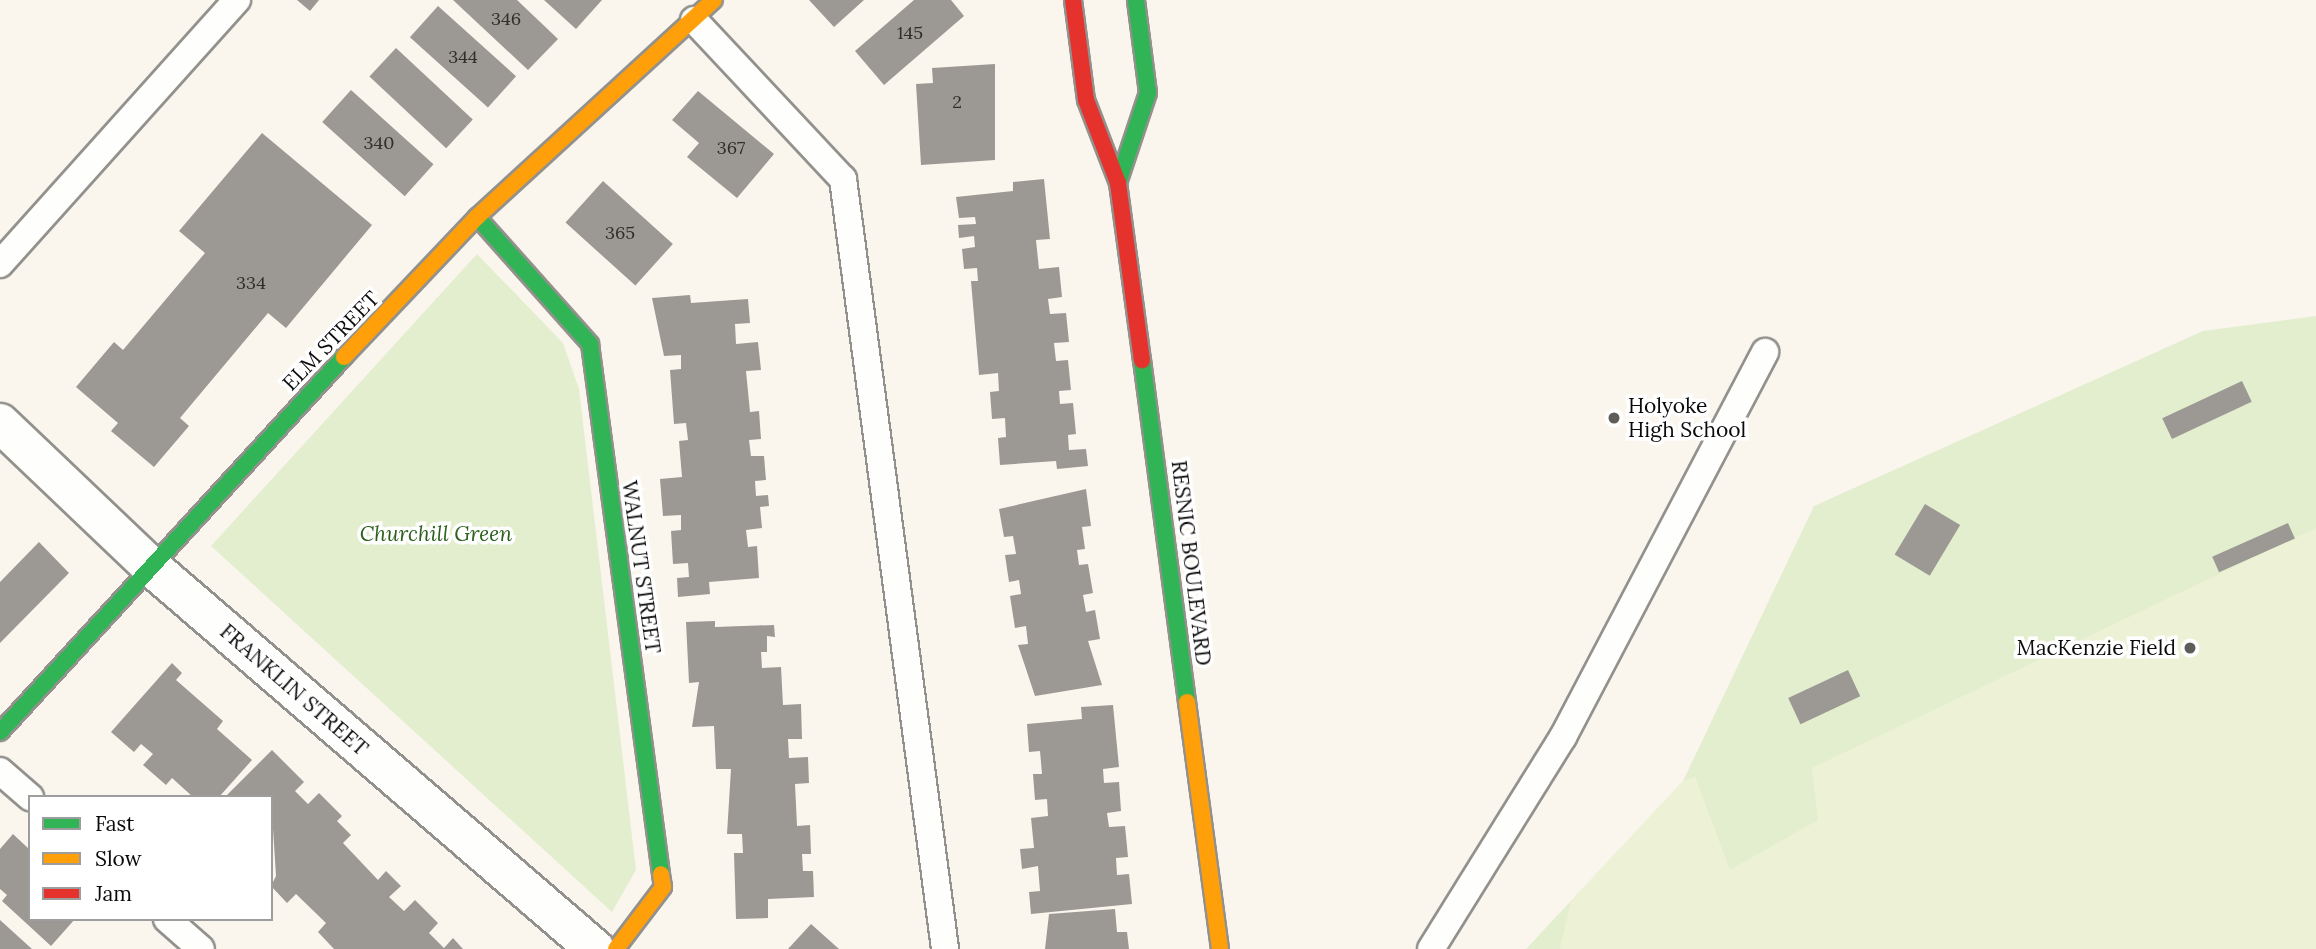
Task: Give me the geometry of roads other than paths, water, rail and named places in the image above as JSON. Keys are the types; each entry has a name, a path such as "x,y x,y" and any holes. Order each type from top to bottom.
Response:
{"street":[{"name":"ELM STREET","path":"0,732 148,564 477,217 714,0"},
{"name":"RESNIC BOULEVARD","path":"1073,0 1086,100 1118,183 1220,949"},
{"name":"RESNIC BOULEVARD","path":"1118,183 1148,93 1136,0"},
{"name":"WALNUT STREET","path":"477,217 590,344 663,887 616,949"},
{"name":"FRANKLIN STREET","path":"0,423 148,564 595,949"}],"lane":[{"path":"0,264 237,0"},
{"path":"694,20 843,178 946,949"},
{"path":"1431,949 1563,737 1765,352"},
{"path":"0,771 28,795"},
{"path":"169,921 201,949"}],"place":[{"name":"Holyoke High School","path":"1614,418"},
{"name":"MacKenzie Field","path":"2190,648"}],"park label":[{"name":"Churchill Green","path":"436,534"}]}
